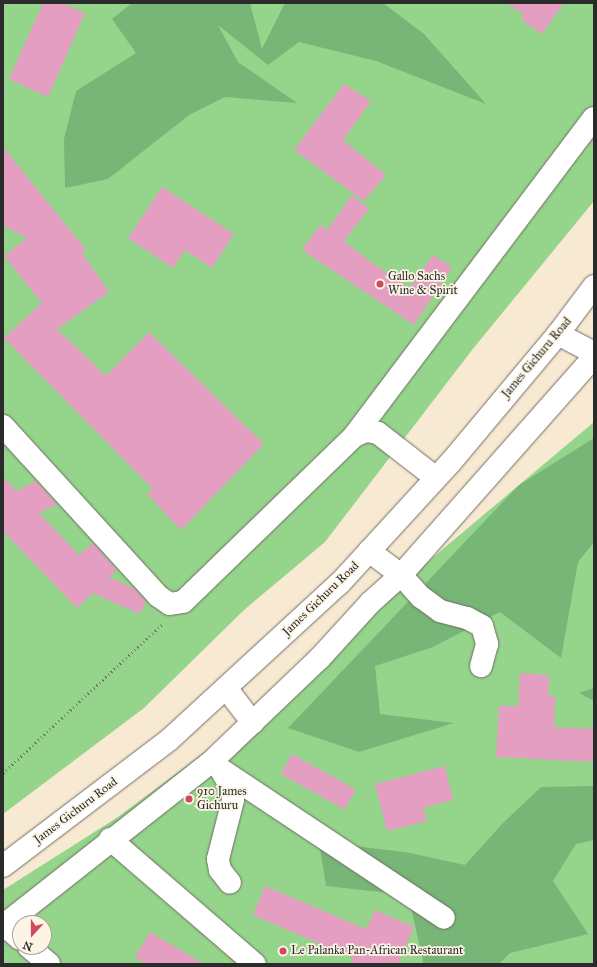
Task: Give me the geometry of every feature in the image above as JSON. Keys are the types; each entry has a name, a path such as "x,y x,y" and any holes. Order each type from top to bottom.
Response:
{"street":[{"path":"3,426 158,596 170,604 183,602 354,436 594,118"},
{"name":"James Gichuru Road","path":"3,866 169,740 340,583 436,478 592,294"},
{"path":"558,334 594,353"},
{"path":"12,932 3,924 110,839 216,767 253,723 401,575 594,358"},
{"path":"354,436 366,430 378,433 436,478"},
{"path":"369,551 401,575 421,597 440,611 467,618 482,626 487,644 481,666"},
{"path":"226,688 253,723"},
{"path":"216,767 233,790 233,800 218,859 220,870 230,882"},
{"path":"216,767 444,918"},
{"path":"110,839 255,964"},
{"path":"38,955 49,964"}],"path":[{"path":"3,773 160,628 170,604"}],"green space":[{"path":"3,3 594,3 594,201 472,350 325,542 244,610 144,708 3,814"},
{"path":"132,3 250,3 262,49 285,3 383,3 424,34 486,104 376,61 299,42 268,65 218,25 238,62 297,103 225,97 189,115 108,179 65,188 64,139 76,91 136,53 112,19"},
{"path":"594,422 594,964 3,964 3,890 118,817 298,682 386,597"},
{"path":"594,438 594,542 578,562 561,658 500,612 433,647 375,666 380,714 454,723 359,752 288,728 519,485"},
{"path":"594,688 594,701 579,693"},
{"path":"594,786 594,840 576,844 553,881 588,934 510,953 499,964 422,964 423,960 408,895 326,886 319,842 405,852 465,865 503,823 541,787"}],"building":[{"path":"43,3 62,3 85,13 48,97 9,79"},
{"path":"506,3 564,3 542,34 521,20 524,15"},
{"path":"344,84 371,101 343,140 386,175 364,201 294,150"},
{"path":"3,147 86,250 82,253 109,292 57,329 106,376 149,332 264,444 181,530 147,494 153,489 4,338 42,303 4,256 27,238 3,225"},
{"path":"162,187 234,234 212,268 185,250 173,268 128,238"},
{"path":"352,195 369,209 344,241 372,263 410,288 433,255 452,267 414,325 302,250 320,225 327,230"},
{"path":"3,477 17,491 36,481 57,504 39,513 79,555 93,543 117,570 109,577 135,589 146,601 140,614 93,593 77,608 3,531"},
{"path":"520,673 549,675 548,696 555,696 554,727 594,729 594,762 496,757 499,706 518,706"},
{"path":"292,754 356,789 345,810 281,774"},
{"path":"445,766 453,800 423,808 427,821 387,831 375,784"},
{"path":"265,886 366,929 375,910 414,927 398,964 351,964 353,958 253,915"},
{"path":"150,932 204,964 146,964 135,957"}],"place":[{"name":"Gallo Sachs Wine & Spirit","path":"380,284"},
{"name":"910 James Gichuru","path":"189,799"},
{"name":"Le Palanka Pan-African Restaurant","path":"283,951"}]}
